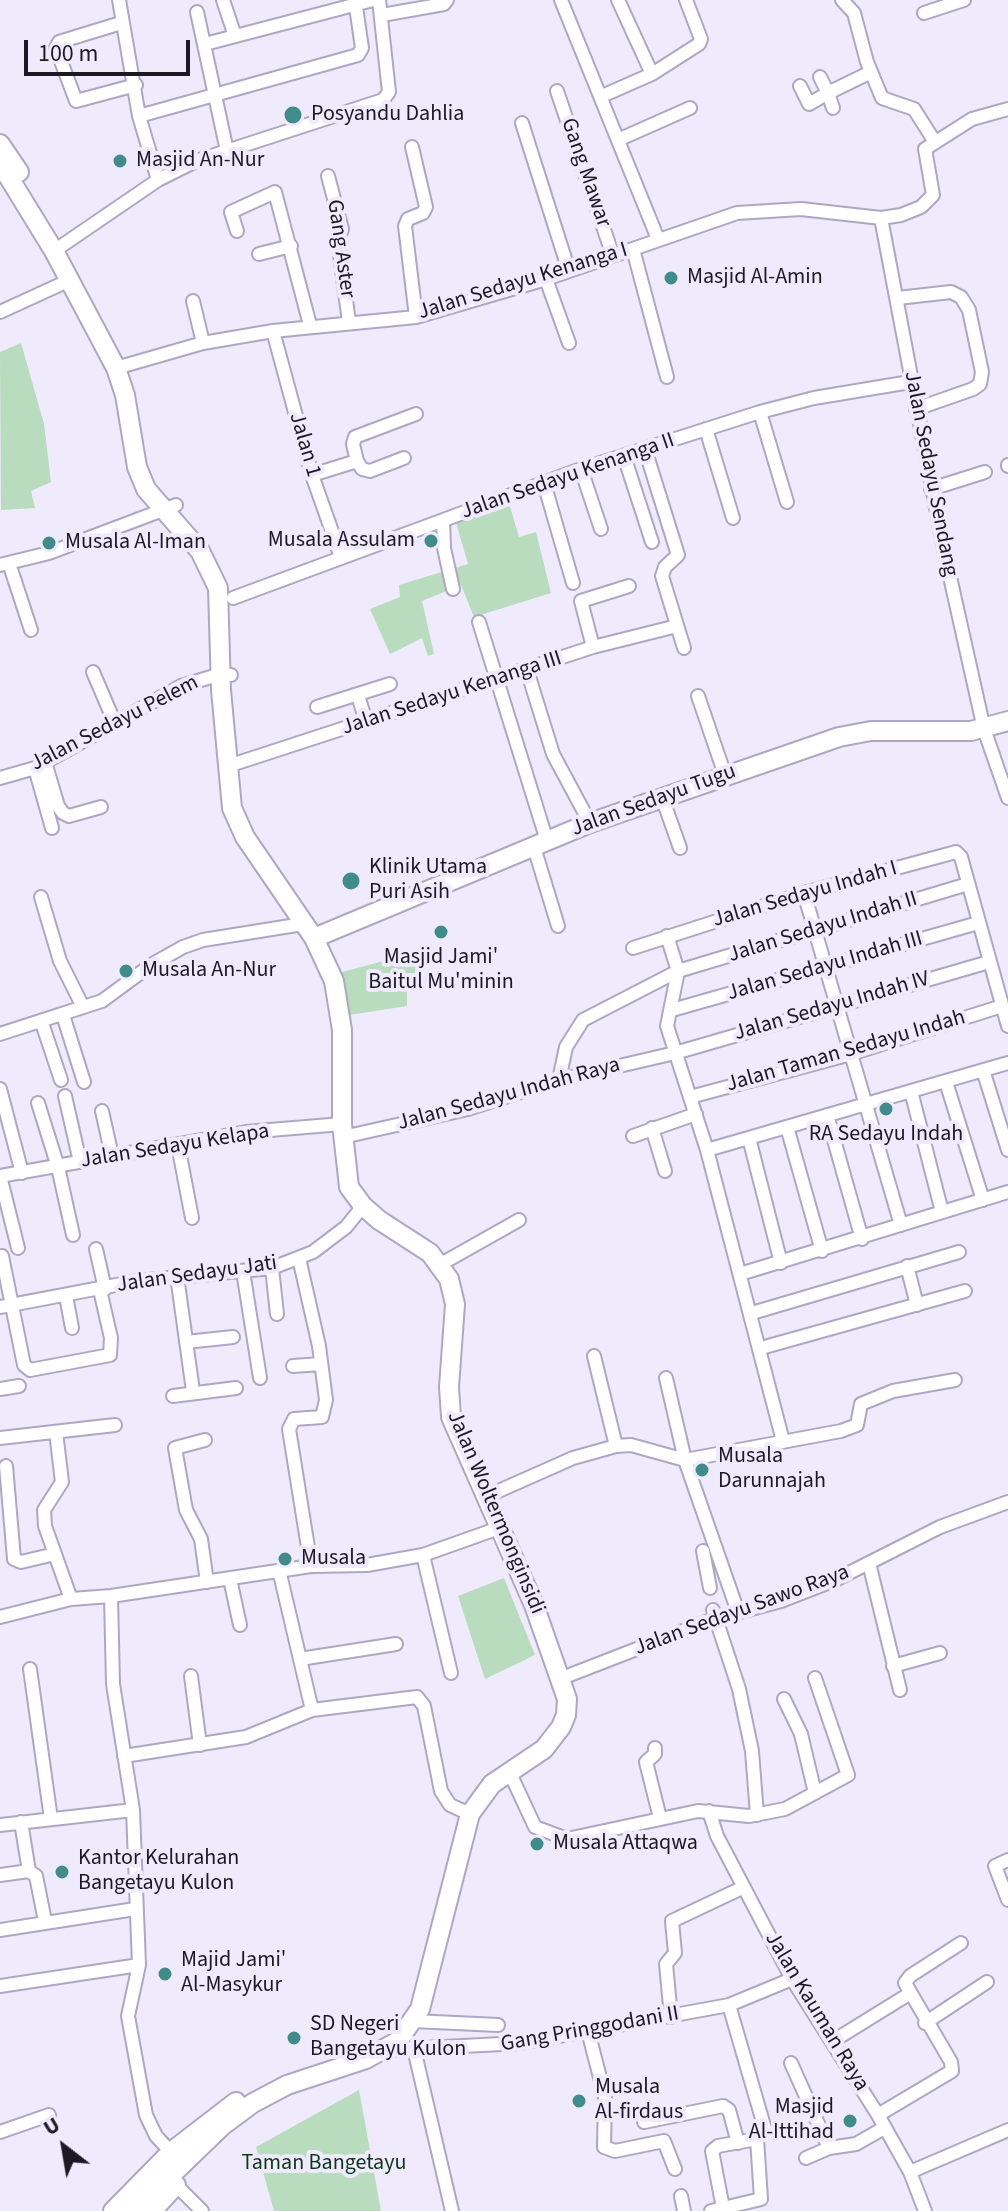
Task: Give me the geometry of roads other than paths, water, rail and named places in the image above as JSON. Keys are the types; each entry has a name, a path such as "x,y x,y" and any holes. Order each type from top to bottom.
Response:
{"main road":[{"path":"0,144 137,397 144,447 154,481 216,567 233,598 228,619 225,700 228,766 235,820 308,931 338,998 344,1059 346,1177 363,1206 441,1264"},
{"path":"0,163 6,184 59,248 70,280 121,366"},
{"path":"216,567 221,600 228,619"},
{"name":"Jalan Sedayu Tugu","path":"308,931 662,797 854,734 984,729 1008,721"},
{"name":"Jalan Woltermonginsidi","path":"134,2211 192,2153 253,2103 320,2073 382,2051 398,2041 413,2021 423,1997 470,1814 479,1798 509,1771 544,1749 566,1715 562,1678 449,1408 455,1304 441,1264"},
{"path":"113,2211 171,2152 211,2118 258,2088 299,2073 320,2073"},
{"path":"152,2211 233,2131 320,2073"}],"street":[{"path":"119,0 139,116 158,180"},
{"path":"223,0 234,33"},
{"path":"205,44 234,33 373,0"},
{"path":"59,248 158,180 227,151 368,108 386,98 389,92 379,0"},
{"path":"382,15 444,4 447,0"},
{"path":"561,0 658,239"},
{"path":"618,0 652,74"},
{"path":"602,96 652,74 700,41 686,0"},
{"path":"842,0 854,13 871,72 885,102 914,109 935,142"},
{"path":"924,13 964,0"},
{"path":"139,116 361,54 356,2"},
{"path":"197,12 227,151"},
{"path":"121,23 56,44 76,101 136,85"},
{"path":"800,86 810,105 871,72"},
{"path":"820,77 833,108"},
{"name":"Gang Mawar","path":"557,91 613,256"},
{"path":"620,139 690,108"},
{"path":"881,218 910,212 928,201 933,188 923,151 972,119 1008,109"},
{"path":"522,123 569,271"},
{"path":"412,147 426,207 405,226 416,317"},
{"name":"Gang Aster","path":"328,176 342,229 338,240 349,322"},
{"path":"237,231 231,212 275,192 310,325"},
{"name":"Jalan Sedayu Kenanga I","path":"121,366 203,343 273,331 416,317 546,279 737,213 801,209 881,218"},
{"name":"Jalan Sedayu Sendang","path":"881,218 931,489 984,729 1008,798"},
{"path":"259,254 291,246"},
{"path":"633,249 667,377"},
{"path":"546,279 569,343"},
{"path":"0,312 70,280"},
{"path":"898,298 951,292 961,297 969,310 982,372 977,387 916,409"},
{"path":"193,301 203,343"},
{"name":"Jalan 1","path":"273,331 312,475 341,557"},
{"name":"Jalan Sedayu Kenanga II","path":"233,598 581,469 706,429 814,398 910,382"},
{"path":"760,412 787,502"},
{"path":"404,458 370,471 362,469 357,461 355,437 416,414"},
{"path":"706,429 733,518"},
{"path":"645,449 678,555 665,567 662,576 684,648"},
{"path":"624,456 652,542"},
{"path":"312,475 357,461"},
{"path":"581,469 601,529"},
{"path":"931,489 985,472"},
{"path":"544,483 573,583"},
{"path":"31,630 4,564 49,553 170,507"},
{"path":"443,520 444,548 453,589"},
{"path":"593,647 581,601 629,586"},
{"path":"479,622 540,844 558,926"},
{"name":"Jalan Sedayu Kenanga III","path":"228,766 593,647 677,626"},
{"path":"527,670 553,754 590,823"},
{"path":"93,672 114,721"},
{"name":"Jalan Sedayu Pelem","path":"0,778 40,765 181,686 226,675"},
{"path":"317,707 390,684"},
{"path":"358,695 366,722"},
{"path":"698,696 725,775"},
{"path":"40,765 63,813 69,816 101,807"},
{"path":"40,765 52,828"},
{"path":"662,797 680,848"},
{"name":"Jalan Sedayu Indah I","path":"633,948 804,893 943,855 958,853 968,884"},
{"path":"968,884 1008,1026"},
{"name":"Jalan Sedayu Indah II","path":"559,1080 566,1047 583,1020 678,971 968,884"},
{"path":"804,893 901,1225"},
{"path":"41,897 60,961 83,1007"},
{"name":"Jalan Sedayu Indah III","path":"672,1010 978,923"},
{"path":"0,1034 42,1023 110,997 151,965 203,940 308,931"},
{"path":"667,936 678,971 667,1026 707,1150 721,1215 752,1313 783,1441"},
{"name":"Jalan Sedayu Indah IV","path":"675,1053 837,1004 991,968 1008,971"},
{"name":"Jalan Taman Sedayu Indah","path":"690,1097 851,1054 1002,1006"},
{"path":"63,1015 84,1082"},
{"path":"42,1023 61,1080"},
{"name":"Jalan Sedayu Indah Raya","path":"343,1130 468,1109 559,1080 675,1053"},
{"path":"707,1150 1008,1063"},
{"path":"983,1070 1008,1150"},
{"path":"946,1082 983,1200"},
{"path":"0,1089 22,1173"},
{"path":"911,1091 942,1212"},
{"path":"65,1096 80,1162"},
{"path":"38,1103 58,1167 73,1235"},
{"path":"102,1111 112,1156"},
{"path":"633,1136 696,1114"},
{"path":"827,1115 862,1239"},
{"path":"787,1127 822,1251"},
{"path":"652,1128 665,1171"},
{"name":"Jalan Sedayu Kelapa","path":"18,1248 0,1176 246,1132 343,1130"},
{"path":"749,1138 781,1263"},
{"path":"178,1145 192,1218"},
{"path":"740,1274 1008,1192"},
{"name":"Jalan Sedayu Jati","path":"6,1306 177,1276 272,1268 299,1258 346,1227 363,1206"},
{"path":"441,1264 519,1220"},
{"path":"2,1256 6,1306 27,1368 110,1355 113,1346 96,1249"},
{"path":"752,1313 959,1252"},
{"path":"299,1258 321,1364 324,1414 294,1419 289,1429 311,1566"},
{"path":"907,1266 917,1305"},
{"path":"272,1268 277,1314"},
{"path":"243,1271 260,1378"},
{"path":"177,1276 193,1391"},
{"path":"761,1348 965,1291"},
{"path":"66,1296 72,1328"},
{"path":"186,1342 233,1337"},
{"path":"594,1356 616,1446"},
{"path":"293,1366 321,1364"},
{"path":"666,1378 685,1460 738,1612"},
{"path":"485,1497 573,1458 616,1446 631,1445 685,1460 723,1456 849,1429 858,1422 861,1404 893,1391 955,1380"},
{"path":"0,1389 19,1386"},
{"path":"173,1396 193,1391 236,1388"},
{"path":"0,1438 115,1425"},
{"path":"56,1432 62,1482 44,1510 71,1599"},
{"path":"205,1440 175,1448 186,1510 201,1539 207,1582"},
{"path":"6,1466 14,1559 21,1562 55,1554"},
{"name":"Jalan Sedayu Sawo Raya","path":"562,1678 714,1614 738,1612 808,1591 963,1517 1008,1502"},
{"path":"0,1617 71,1599 111,1596 311,1566 367,1565 423,1555 499,1528"},
{"path":"703,1551 710,1588"},
{"path":"423,1555 451,1673"},
{"path":"869,1563 900,1690"},
{"path":"279,1570 312,1710"},
{"path":"230,1579 240,1625"},
{"path":"111,1596 113,1684 133,1810 139,1965 128,2016 138,2084 150,2125 171,2152"},
{"path":"714,1614 739,1689 752,1751 757,1815"},
{"path":"300,1659 396,1644"},
{"path":"893,1666 940,1653"},
{"path":"30,1669 51,1819"},
{"path":"191,1676 200,1745"},
{"path":"509,1771 529,1821 540,1831 555,1837 580,1837 660,1818 709,1811 757,1815 785,1809 842,1781 848,1772 815,1678"},
{"path":"124,1756 246,1737 312,1710 420,1698 441,1791 450,1805 470,1814"},
{"path":"784,1699 801,1734 815,1793"},
{"path":"655,1748 655,1754 646,1762 660,1818"},
{"path":"0,1825 133,1810"},
{"name":"Jalan Kauman Raya","path":"709,1811 717,1836 792,1979 878,2115 910,2172 925,2211"},
{"path":"21,1822 29,1871"},
{"path":"1008,1860 995,1866 1008,1900"},
{"path":"0,1875 29,1871 36,1876 45,1921"},
{"path":"671,2017 665,1973 666,1964 675,1953 672,1921 744,1887"},
{"path":"0,1930 135,1909"},
{"path":"878,2115 952,2071 951,2062 925,2023 905,1983 910,1976 961,1943"},
{"path":"0,1986 139,1965"},
{"name":"Gang Pringgodani II","path":"382,2051 495,2047 671,2017 729,2005 792,1979"},
{"path":"925,2023 987,1982"},
{"path":"833,2041 909,1994"},
{"path":"729,2005 765,2129 757,2139 712,2151 717,2210 761,2199 757,2139"},
{"path":"413,2021 498,2025"},
{"path":"588,2031 605,2097 604,2147 615,2151 664,2141 675,2169"},
{"path":"414,2049 452,2211"},
{"path":"791,2063 829,2148"},
{"path":"644,2122 723,2106 729,2110 738,2143"},
{"path":"0,2132 49,2115"},
{"path":"806,2158 829,2148 856,2144 884,2128"},
{"path":"910,2172 1008,2130"},
{"path":"176,2185 202,2211"},
{"path":"681,2196 684,2211"}],"place":[{"name":"Posyandu Dahlia","path":"293,115"},
{"name":"Masjid An-Nur","path":"120,161"},
{"name":"Masjid Al-Amin","path":"671,278"},
{"name":"Musala Assulam","path":"431,541"},
{"name":"Musala Al-Iman","path":"49,543"},
{"name":"Klinik Utama Puri Asih","path":"351,881"},
{"name":"Masjid Jami' Baitul Mu'minin","path":"441,932"},
{"name":"Musala An-Nur","path":"126,971"},
{"name":"RA Sedayu Indah","path":"886,1109"},
{"name":"Musala Darunnajah","path":"702,1470"},
{"name":"Musala","path":"285,1559"},
{"name":"Musala Attaqwa","path":"537,1844"},
{"name":"Kantor Kelurahan Bangetayu Kulon","path":"62,1872"},
{"name":"Majid Jami' Al-Masykur","path":"165,1974"},
{"name":"SD Negeri Bangetayu Kulon","path":"294,2038"},
{"name":"Musala Al-firdaus","path":"579,2101"},
{"name":"Masjid Al-Ittihad","path":"850,2121"}],"park label":[{"name":"Taman Bangetayu","path":"324,2164"}]}
